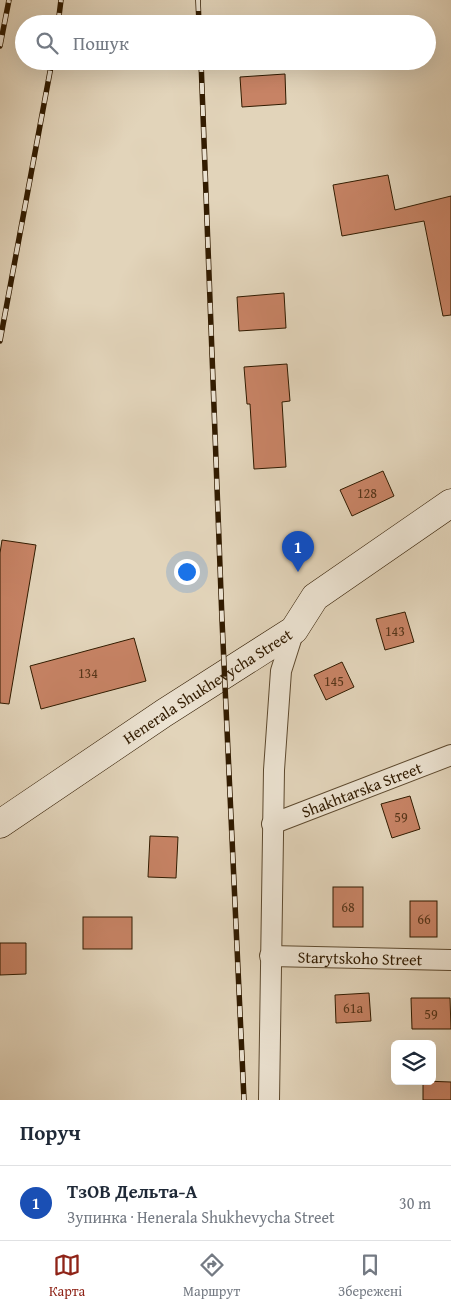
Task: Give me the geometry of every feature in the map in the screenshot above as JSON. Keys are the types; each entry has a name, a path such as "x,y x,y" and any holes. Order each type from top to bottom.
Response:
{"street":[{"name":"Henerala Shukhevycha Street","path":"0,824 164,713 294,630 315,597 451,502"},
{"path":"268,1100 274,770 281,671 294,630"},
{"name":"Shakhtarska Street","path":"272,824 451,755"},
{"name":"Starytskoho Street","path":"270,956 451,960"}],"building":[{"path":"285,74 286,104 242,107 240,77"},
{"path":"388,175 395,210 451,196 451,315 443,316 424,221 342,236 333,185"},
{"path":"284,293 286,328 239,331 237,297"},
{"path":"287,364 290,401 282,402 286,467 254,469 250,404 247,404 244,367"},
{"path":"383,471 394,496 352,516 340,490"},
{"path":"2,540 36,545 9,704 0,703 0,553"},
{"path":"405,612 414,642 385,650 376,619"},
{"path":"134,638 146,681 41,709 30,666"},
{"path":"342,662 354,687 326,700 314,675"},
{"path":"410,796 420,829 392,838 381,804"},
{"path":"150,836 178,837 176,878 148,877"},
{"path":"333,887 363,887 363,927 333,927"},
{"path":"410,901 437,901 437,937 410,937"},
{"path":"83,917 132,917 132,949 83,949"},
{"path":"0,943 26,943 26,974 0,975"},
{"path":"369,993 371,1021 336,1023 335,995"},
{"path":"411,998 450,998 451,1029 412,1029"},
{"path":"436,1081 451,1082 451,1100 423,1100 423,1085 436,1085"}],"railway":[{"path":"0,46 9,0"},
{"path":"59,15 61,0"},
{"path":"198,0 199,15"},
{"path":"0,341 50,70"},
{"path":"201,70 222,620 244,1100"}],"place":[{"name":"ТзОВ Дельта-А","path":"298,572"}]}
